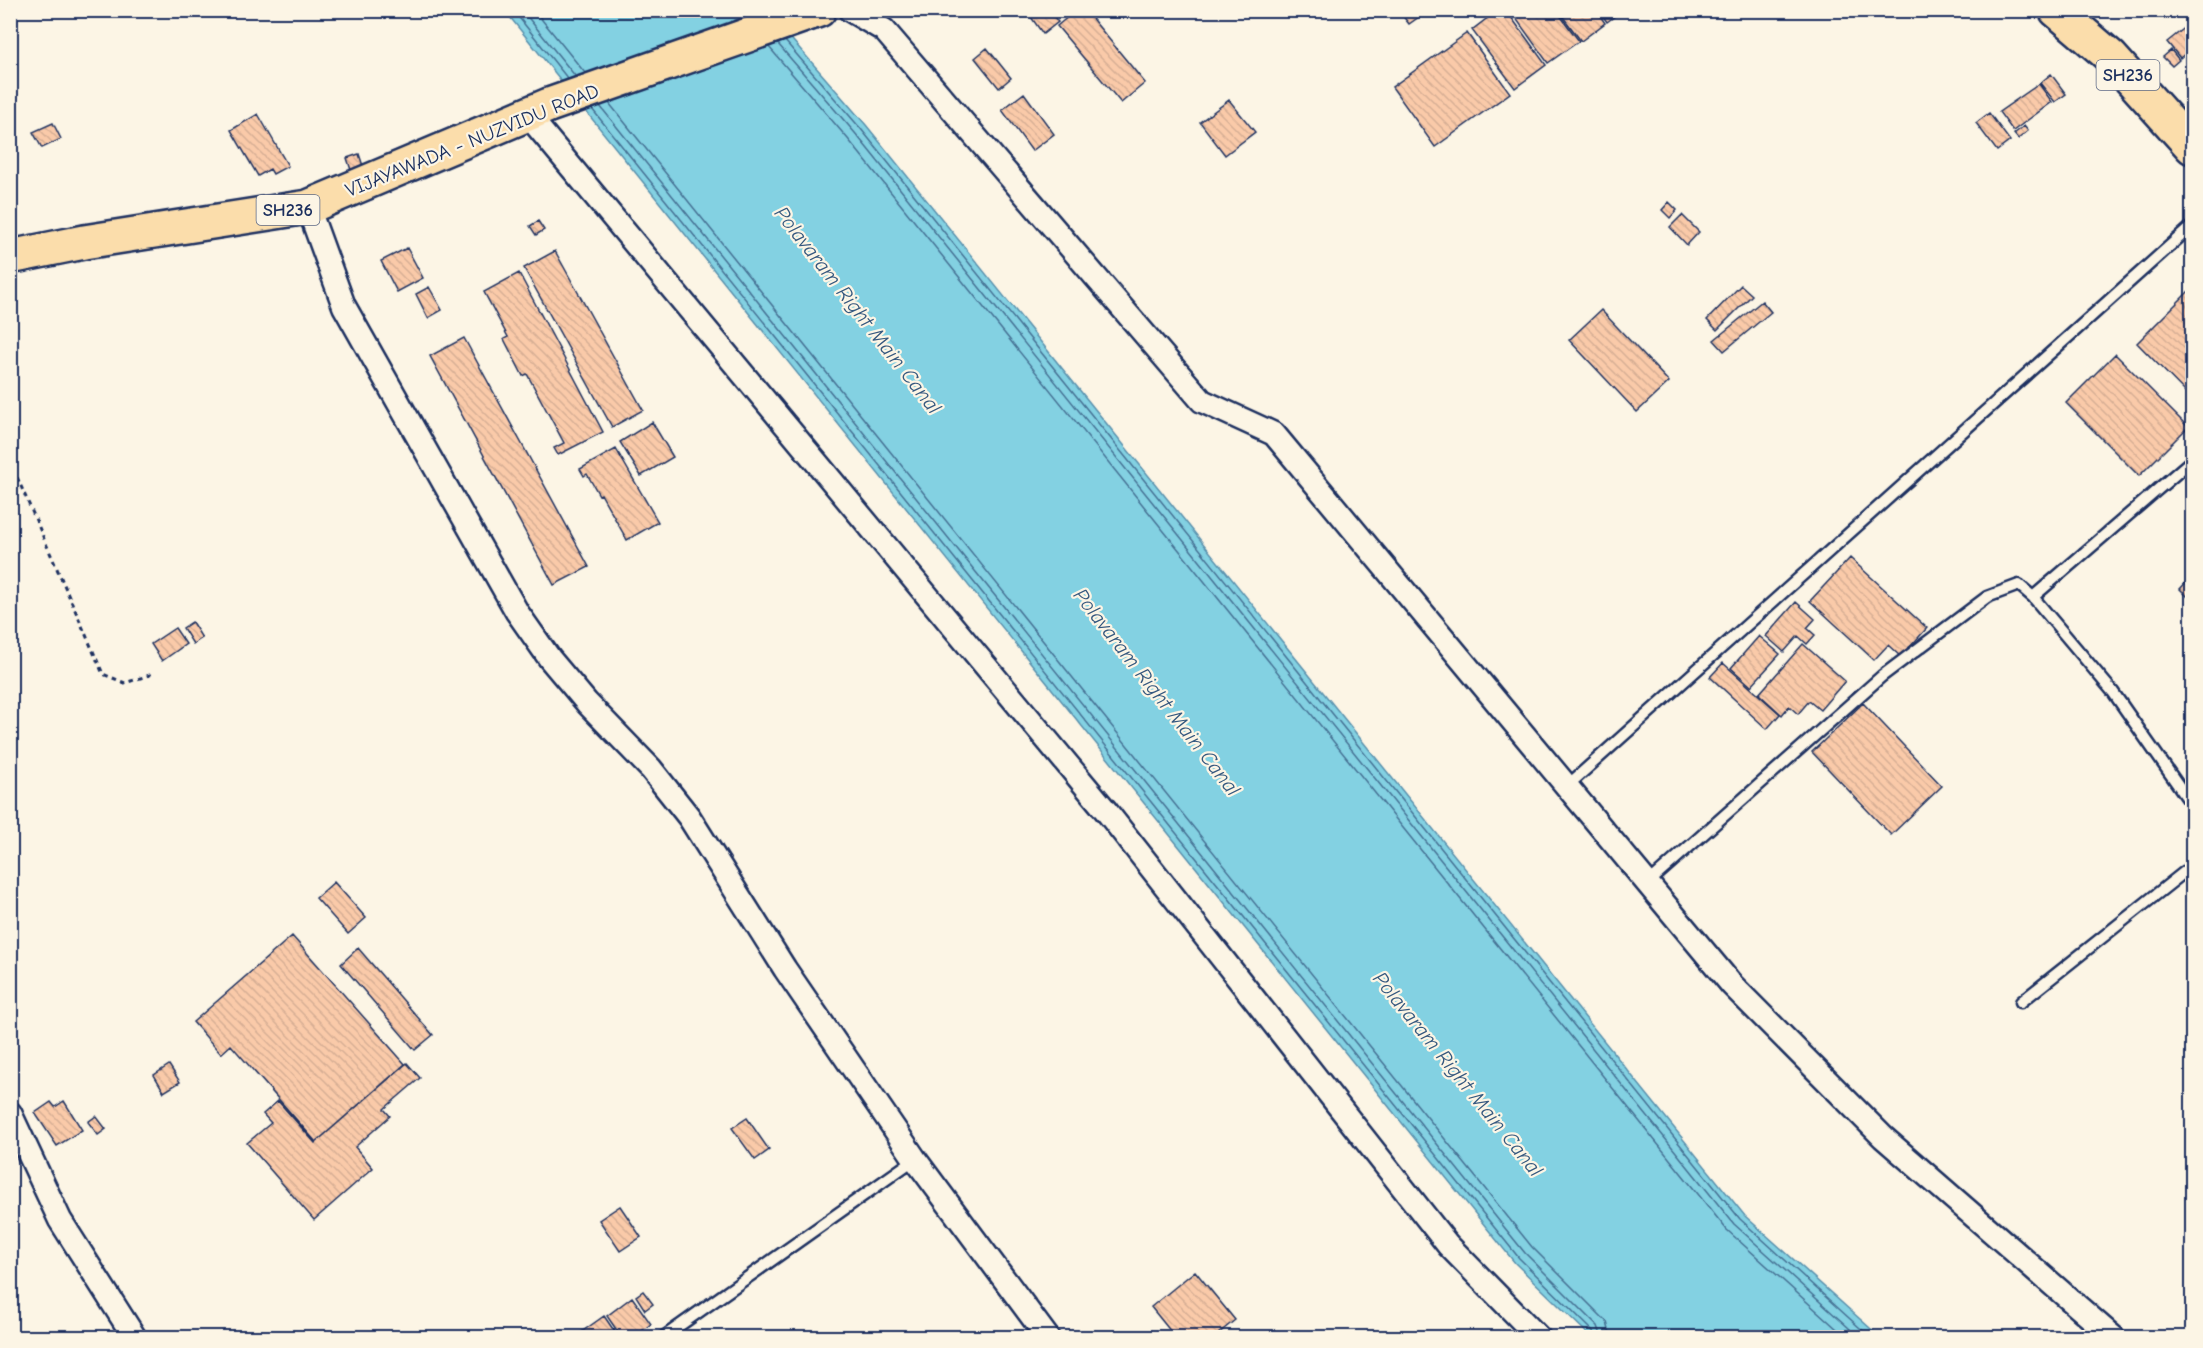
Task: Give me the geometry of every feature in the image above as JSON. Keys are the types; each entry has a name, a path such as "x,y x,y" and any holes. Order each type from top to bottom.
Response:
{"main road":[{"name":"VIJAYAWADA - NUZVIDU ROAD","path":"10,256 308,207 538,109 819,10"},
{"name":"SH236","path":"2056,10 2111,57 2193,147"}],"street":[{"path":"850,10 884,30 1202,401 1274,434 1732,985 1883,1137 2114,1338"},
{"path":"538,109 1107,813 1448,1245 1539,1338"},
{"path":"308,207 344,306 517,612 558,668 651,769 689,817 785,969 915,1159 1048,1338"},
{"path":"10,1113 60,1220 135,1338"}],"lane":[{"path":"1566,787 2193,226"},
{"path":"2033,597 2193,460"},
{"path":"1647,884 1882,676 1987,597 2019,585 2033,597 2113,692 2193,804"},
{"path":"2021,1002 2193,866"},
{"path":"662,1338 915,1159"}],"path":[{"path":"10,461 103,674 125,682 153,674"}],"water":[{"name":"Polavaram Right Main Canal","path":"505,11 767,11 866,125 1745,1216 1880,1337 1591,1337 1515,1263"}],"building":[{"path":"1026,10 1049,10 1058,22 1043,34"},
{"path":"1076,10 1085,10 1145,83 1121,103 1057,26"},
{"path":"1398,10 1425,10 1426,12 1409,24"},
{"path":"1498,10 1506,10 1546,65 1515,88 1472,30"},
{"path":"1510,10 1556,10 1579,41 1548,63"},
{"path":"1558,10 1596,10 1605,23 1581,41"},
{"path":"1599,10 1623,10 1607,22"},
{"path":"2192,22 2192,48 2180,58 2167,42"},
{"path":"1467,33 1510,93 1435,147 1392,87"},
{"path":"987,48 1011,78 999,88 975,58"},
{"path":"2171,50 2179,60 2172,66 2163,57"},
{"path":"2051,74 2066,94 2055,102 2040,83"},
{"path":"2039,84 2052,102 2013,131 1999,112"},
{"path":"1024,93 1054,134 1032,151 1002,110"},
{"path":"1229,100 1255,132 1225,155 1200,122"},
{"path":"1989,113 2010,141 1997,151 1976,123"},
{"path":"258,114 288,166 273,174 270,169 258,176 231,130"},
{"path":"53,123 61,139 42,148 33,132"},
{"path":"2024,126 2028,131 2018,139 2014,134"},
{"path":"359,154 363,166 351,170 347,158"},
{"path":"1669,202 1677,210 1670,218 1662,210"},
{"path":"1682,215 1699,232 1687,245 1670,227"},
{"path":"538,221 544,230 536,235 530,226"},
{"path":"407,248 423,278 397,292 381,261"},
{"path":"555,251 643,410 612,427 524,268"},
{"path":"519,273 603,432 558,455 554,448 564,443 527,374 523,376 504,339 508,337 484,292"},
{"path":"1741,285 1752,295 1717,330 1707,320"},
{"path":"429,287 442,310 428,318 416,294"},
{"path":"2192,288 2192,399 2137,343"},
{"path":"1762,301 1771,312 1724,351 1714,340"},
{"path":"1601,310 1669,382 1637,412 1569,340"},
{"path":"464,338 589,567 554,585 430,356"},
{"path":"2115,354 2188,427 2139,476 2066,403"},
{"path":"652,422 673,457 641,476 620,442"},
{"path":"616,449 658,522 627,540 601,494 599,495 587,474 584,476 580,469"},
{"path":"1850,558 1927,628 1901,657 1888,645 1874,660 1810,601"},
{"path":"2192,576 2192,601 2180,589"},
{"path":"1796,602 1815,619 1807,628 1815,635 1807,644 1798,636 1784,652 1766,636"},
{"path":"192,622 202,638 193,644 183,628"},
{"path":"175,628 186,644 162,661 151,644"},
{"path":"1759,636 1780,654 1751,686 1731,668"},
{"path":"1803,644 1845,681 1820,710 1809,701 1798,714 1789,706 1782,715 1759,694"},
{"path":"1723,663 1780,714 1767,729 1710,677"},
{"path":"1863,703 1942,786 1891,835 1812,752"},
{"path":"334,882 366,918 348,934 316,898"},
{"path":"292,936 405,1064 316,1142 231,1045 221,1054 193,1022"},
{"path":"358,948 433,1035 415,1050 341,964"},
{"path":"407,1063 420,1078 384,1109 390,1116 355,1147 373,1168 314,1220 247,1143 271,1123 263,1114 278,1101 315,1143"},
{"path":"169,1065 180,1082 164,1092 154,1075"},
{"path":"64,1101 82,1130 57,1146 35,1113 51,1102 55,1107"},
{"path":"96,1116 106,1129 98,1135 88,1122"},
{"path":"747,1118 769,1150 755,1160 732,1128"},
{"path":"620,1206 641,1237 620,1251 599,1220"},
{"path":"1195,1271 1235,1320 1213,1338 1176,1338 1151,1307"},
{"path":"643,1291 653,1304 645,1310 636,1296"},
{"path":"632,1297 651,1324 632,1338 622,1338 607,1316"},
{"path":"604,1316 619,1338 573,1338"}]}
